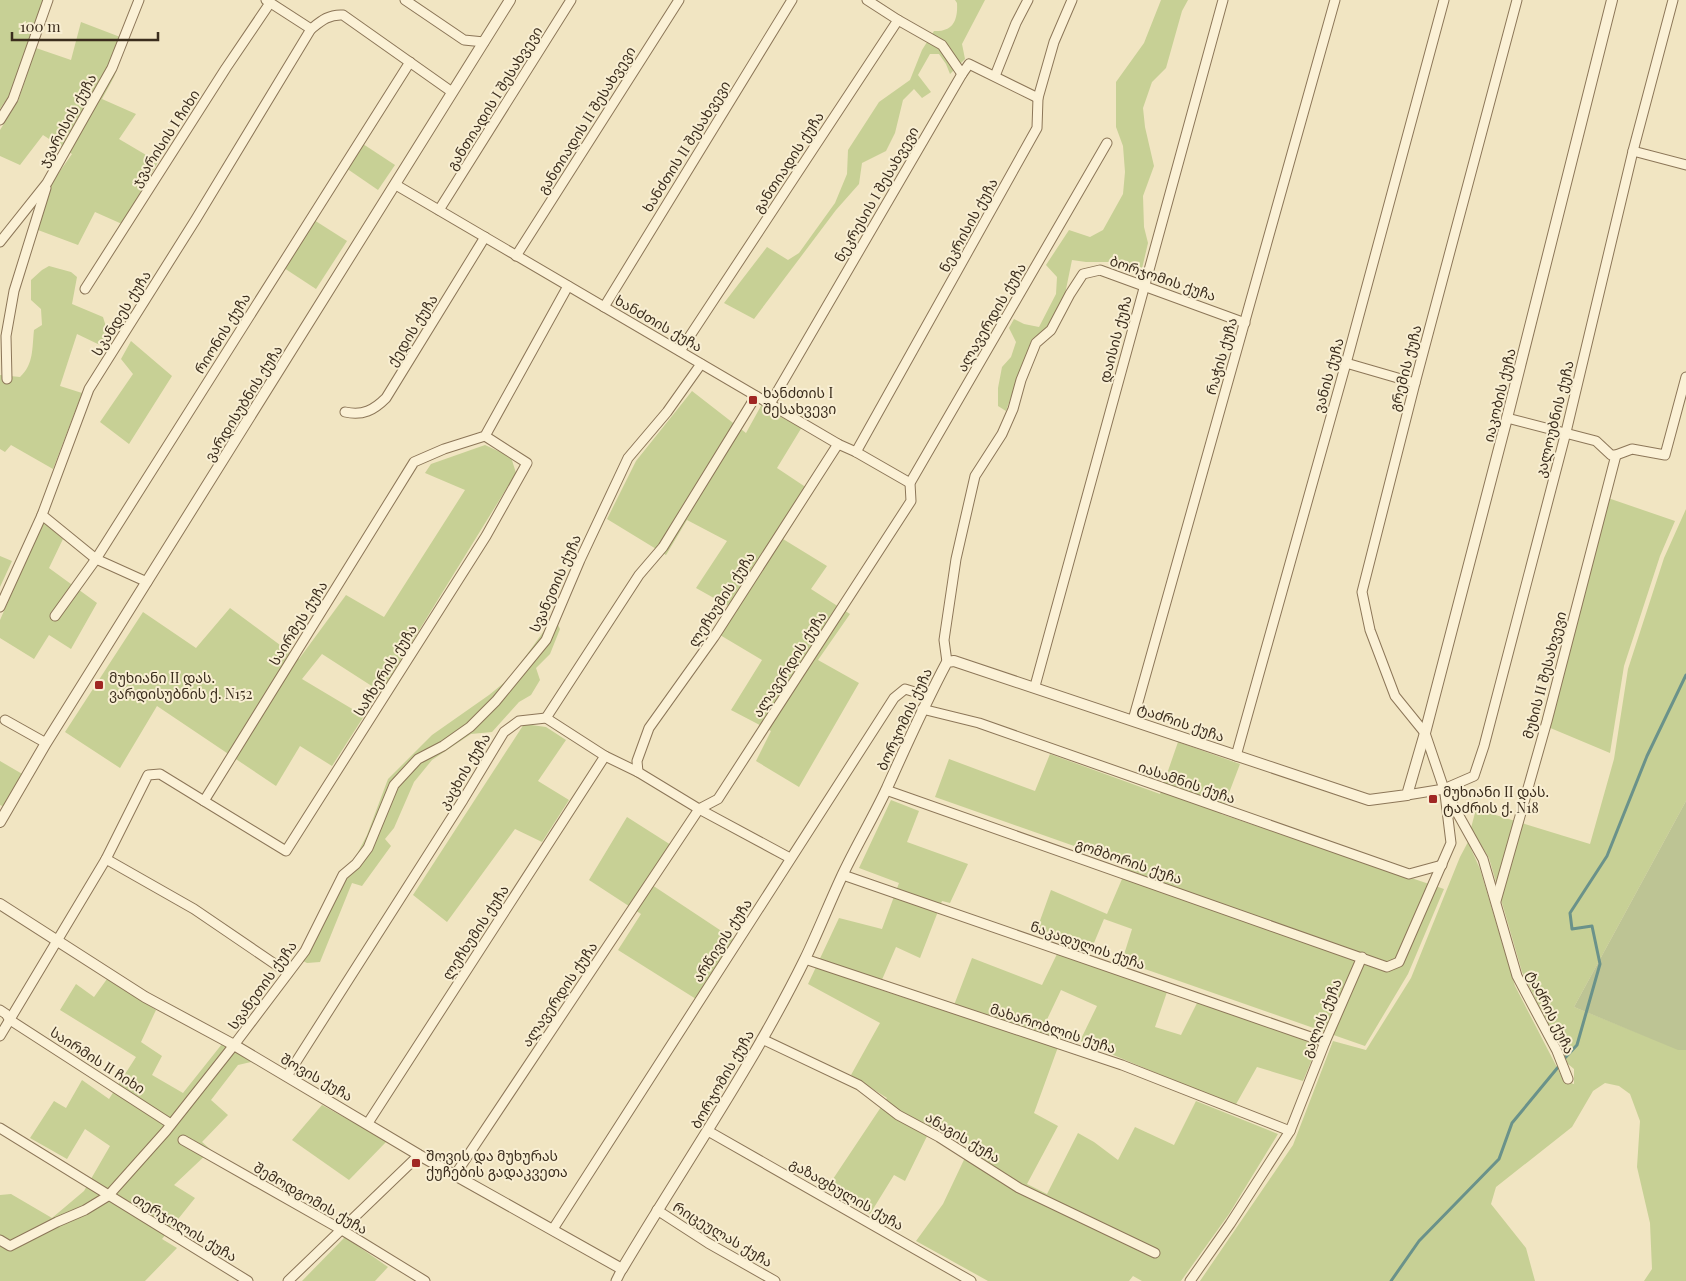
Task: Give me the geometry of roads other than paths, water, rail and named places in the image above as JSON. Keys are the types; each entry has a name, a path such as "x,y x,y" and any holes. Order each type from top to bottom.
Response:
{"street":[{"path":"0,120 13,99 48,0"},
{"name":"ჯვარისის ქუჩა","path":"0,242 47,183 112,68 139,0"},
{"path":"405,0 464,40 484,42"},
{"name":"ვარდისუბნის ქუჩა","path":"0,822 46,743 510,0"},
{"name":"განთიადის I შესახვევი","path":"439,210 572,0"},
{"name":"განთიადის II შესახვევი","path":"516,256 679,0"},
{"name":"ხანძთის II შესახვევი","path":"604,307 792,0"},
{"path":"867,0 942,45 962,74 969,64 1038,98"},
{"path":"995,76 1016,23 1028,0"},
{"name":"ნეკრისის ქუჩა","path":"856,452 1037,128 1038,98 1054,42 1072,0"},
{"name":"დაისის ქუჩა","path":"1034,686 1223,0"},
{"name":"რაჭის ქუჩა","path":"1133,720 1335,0"},
{"name":"ვანის ქუჩა","path":"1236,756 1346,363 1444,0"},
{"name":"გრემის ქუჩა","path":"1426,733 1395,696 1370,630 1362,592 1415,383 1517,0"},
{"name":"იაკობის ქუჩა","path":"1407,795 1426,733 1612,0"},
{"name":"კალოუბნის ქუჩა","path":"1407,795 1444,789 1474,776 1482,753 1566,432 1633,151 1673,0"},
{"path":"268,2 311,29 326,17 335,14 343,15 452,92"},
{"name":"ჯვარისის I ჩიხი","path":"85,289 268,2"},
{"name":"განთიადის ქუჩა","path":"680,352 898,20"},
{"name":"სკანდეს ქუჩა","path":"0,607 42,515 89,389 196,219 311,29"},
{"name":"რიონის ქუჩა","path":"55,616 96,559 410,62"},
{"name":"ნეკრესის I შესახვევი","path":"770,404 962,74"},
{"name":"ალავერდის ქუჩა","path":"455,1175 699,809 718,799 911,501 910,483 1107,142"},
{"path":"1633,151 1686,165"},
{"path":"7,379 6,336 14,291 47,183"},
{"name":"ხანძთის ქუჩა","path":"396,184 838,444 856,452 910,483"},
{"name":"ქედის ქუჩა","path":"345,412 360,414 369,411 386,398 485,237"},
{"name":"ბორჯომის ქუჩა","path":"616,1281 657,1210 708,1131 762,1039 805,959 842,875 886,790 928,696 947,662 944,640 956,559 975,476 1002,434 1036,343 1051,330 1083,274 1100,270 1245,323"},
{"path":"484,436 568,286"},
{"path":"1346,363 1415,383"},
{"name":"სვანეთის ქუჩა","path":"0,1240 10,1246 85,1210 108,1196 171,1124 305,951 343,875 356,864 368,848 394,785 418,759 443,746 470,727 496,701 546,640 576,568 628,458 667,412 701,364"},
{"path":"1507,418 1596,441 1611,455 1632,449 1665,455 1686,377"},
{"path":"756,396 663,547 639,574 546,718 605,756 638,772 699,809 790,858"},
{"name":"საირმეს ქუჩა","path":"204,801 414,462 444,449 484,436"},
{"name":"საჩხერის ქუჩა","path":"204,801 286,851 486,536 527,463 484,436"},
{"name":"ლეჩხუმის ქუჩა","path":"638,772 637,761 649,728 714,637 838,444"},
{"name":"მუხის II შესახვევი","path":"1496,901 1547,721 1616,455"},
{"path":"42,515 96,559 147,582"},
{"name":"ტაძრის ქუჩა","path":"947,662 954,661 1034,686 1369,800 1407,795"},
{"name":"არწივის ქუჩა","path":"553,1229 894,698 905,689 928,696"},
{"name":"იასამნის ქუჩა","path":"922,709 980,723 1409,874 1442,865"},
{"name":"კაცხის ქუჩა","path":"287,1076 458,808 504,732 519,721 546,718"},
{"path":"4,720 46,743"},
{"name":"ტაძრის ქუჩა","path":"1426,733 1444,789 1483,859 1517,976 1557,1052 1568,1079"},
{"name":"ლეჩხუმის ქუჩა","path":"368,1123 605,756"},
{"path":"0,1036 106,859 148,774 160,774 204,801"},
{"path":"1362,957 1387,967 1399,962 1451,843 1444,789"},
{"name":"გომბორის ქუჩა","path":"886,790 1362,957"},
{"path":"106,859 194,909 288,973"},
{"name":"ნაკადულის ქუჩა","path":"842,875 1325,1042"},
{"name":"შოვის ქუჩა","path":"0,904 145,997 234,1045 419,1155 622,1269"},
{"name":"გალის ქუჩა","path":"1190,1281 1230,1224 1290,1131 1325,1042 1362,957"},
{"name":"მახარობლის ქუჩა","path":"805,959 1122,1065 1290,1131"},
{"name":"საირმის II ჩიხი","path":"0,1010 10,1020 171,1124"},
{"name":"ანაგის ქუჩა","path":"762,1039 859,1085 898,1115 939,1136 1019,1188 1155,1253"},
{"name":"თერჯოლის ქუჩა","path":"0,1128 248,1281"},
{"name":"გაზაფხულის ქუჩა","path":"708,1131 971,1281"},
{"name":"შემოდგომის ქუჩა","path":"183,1140 342,1230 425,1281"},
{"path":"288,1281 419,1155"},
{"name":"რიცეულას ქუჩა","path":"657,1210 708,1243 775,1281"}],"waterway":[{"path":"1564,1059 1577,1045 1600,964 1592,926 1572,929 1570,913 1607,856 1647,756 1686,675"},
{"path":"1391,1281 1419,1241 1499,1159 1512,1123 1559,1066"}],"place":[{"name":"ხანძთის I შესახვევი","path":"753,400"},
{"name":"მუხიანი II დას. ვარდისუბნის ქ. N152","path":"99,685"},
{"name":"მუხიანი II დას. ტაძრის ქ. N18","path":"1433,799"},
{"name":"შოვის და მუხურას ქუჩების გადაკვეთა","path":"416,1163"}]}
